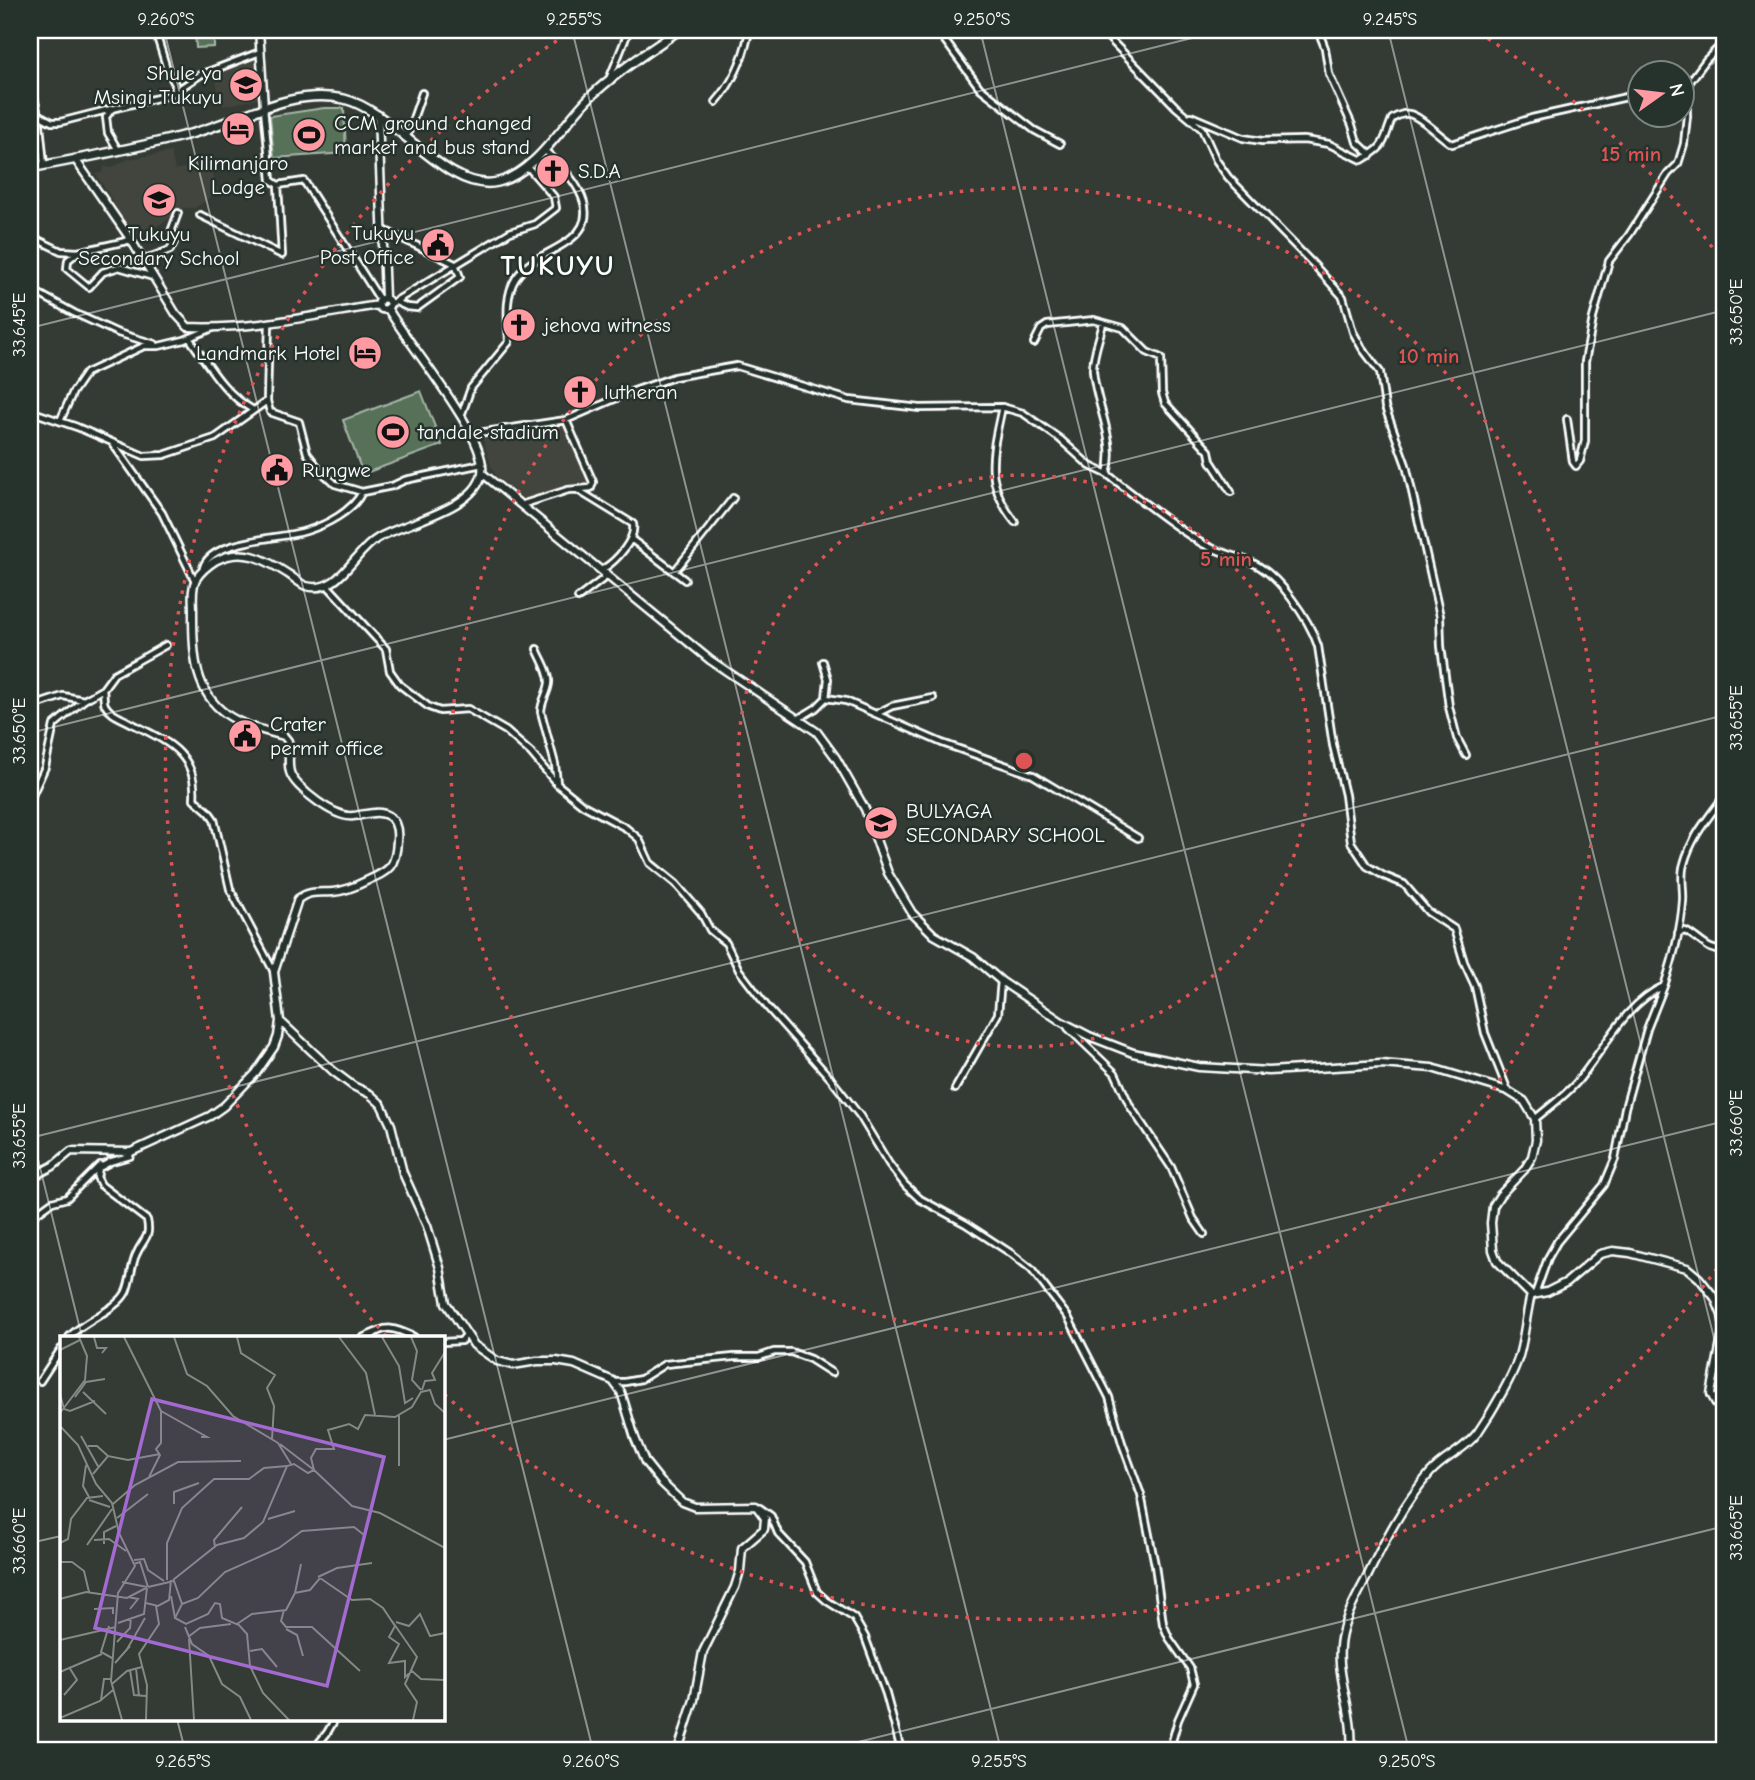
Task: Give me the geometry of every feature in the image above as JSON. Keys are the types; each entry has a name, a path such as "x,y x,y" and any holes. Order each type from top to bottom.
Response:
{"highway":[{"path":"30,169 194,133 264,107 293,100 327,97 345,100 378,115 449,171 471,181 501,181 527,166 590,97 679,30"}],"street":[{"path":"155,30 176,91"},
{"path":"258,30 271,180 278,185 304,181 381,301"},
{"path":"609,81 629,30"},
{"path":"716,102 745,52 748,36 744,30"},
{"path":"937,30 980,88 1034,130 1060,144"},
{"path":"1101,30 1159,90 1202,129 1216,160 1228,177 1343,297 1353,332 1380,372 1385,407 1406,465 1440,616 1449,707 1457,738 1466,755"},
{"path":"1318,30 1325,48 1329,74 1357,142 1371,155"},
{"path":"1696,72 1725,41"},
{"path":"38,115 60,122 170,95 200,75 260,52"},
{"path":"30,78 32,99"},
{"path":"30,93 38,115 44,166"},
{"path":"407,136 422,93"},
{"path":"1187,115 1243,138 1262,141 1304,140 1329,144 1362,160 1380,150 1387,138 1392,119 1402,114 1419,119 1452,144 1532,118 1626,97"},
{"path":"112,108 106,117 108,134 118,150"},
{"path":"378,115 382,229 381,301"},
{"path":"1567,419 1573,462 1576,466 1585,441 1586,362 1593,318 1609,261 1668,174 1678,164 1686,130"},
{"path":"461,416 471,388 509,341 507,313 514,281 532,263 549,250 571,240 582,228 585,203 566,171 543,149"},
{"path":"75,159 131,240 176,314 188,327 213,328 269,323 388,300 461,416 482,463 478,484 467,497 448,509 376,539 336,580 327,584 306,586 270,562 239,553 225,556 203,569"},
{"path":"391,305 510,232 535,224 556,208 554,197 527,166"},
{"path":"200,215 282,255 278,185"},
{"path":"143,260 170,250 174,242 172,229 178,214"},
{"path":"382,229 456,264 460,279 423,305 411,308 391,305"},
{"path":"30,236 61,251 78,252 131,240"},
{"path":"78,252 68,260 67,269 89,287 103,272 119,267 153,277"},
{"path":"30,289 118,333 145,339 159,346"},
{"path":"1034,343 1047,325 1094,320 1123,328 1147,352 1161,358 1161,393 1165,403 1209,451 1211,461 1231,492"},
{"path":"269,323 267,401 270,412 299,422 307,453 335,484 362,492 482,463"},
{"path":"1103,323 1093,368 1096,395 1110,444 1111,460 1107,474"},
{"path":"60,421 73,392 86,373 144,346 159,346 213,328"},
{"path":"189,338 229,394 253,410"},
{"path":"471,434 566,420 674,377 737,366 849,400 920,408 1002,407 1023,413 1060,439 1090,466 1107,474 1199,542 1253,563 1270,573 1314,632 1325,683 1333,745 1345,795 1351,842 1357,855 1367,866 1404,884 1429,912 1454,929 1475,986 1485,1033 1508,1091"},
{"path":"30,411 144,456 164,455 215,438 267,401"},
{"path":"1002,407 991,474 1000,501 1015,522"},
{"path":"521,505 576,489 591,488 593,482 566,420"},
{"path":"112,443 162,513 195,581 193,648 200,678 208,694 222,710 249,726 284,736 288,741 289,770 298,787 336,812 349,817 383,813 393,818 397,829 395,859 385,873 346,890 313,891 298,899 274,972"},
{"path":"482,473 710,660 817,732 836,758 864,809 888,873 912,914 934,935 973,957 1001,981 1062,1022 1088,1036 1133,1053 1199,1067 1269,1071 1381,1064 1432,1068 1508,1091 1524,1101 1535,1119 1536,1140 1532,1157 1493,1206 1491,1223 1493,1250 1497,1261 1533,1294"},
{"path":"576,489 633,524 635,532 604,571 603,579 578,598"},
{"path":"195,581 205,561 213,554 235,545 306,531 344,512 357,502 362,492"},
{"path":"674,572 733,498"},
{"path":"631,539 685,580"},
{"path":"327,584 386,649 390,671 400,685 429,707 440,711 468,709 506,731 531,753 557,784 583,805 626,828 639,839 650,863 676,884 701,913 710,930 726,943 739,970 852,1107 905,1185 920,1199 966,1224 1031,1269 1068,1317 1109,1397 1141,1495 1163,1624 1169,1638 1190,1668 1194,1684 1167,1750"},
{"path":"30,800 45,767 54,725 84,700 103,689 114,674 166,645"},
{"path":"537,649 549,682 541,703 541,712 555,764 557,784"},
{"path":"797,720 816,708 825,698 828,679 823,662"},
{"path":"30,1178 53,1166 71,1150 131,1152 210,1116 224,1106 256,1073 274,1047 280,1021 274,972 230,889 214,819 209,811 194,799 192,774 183,756 173,745 111,713 104,704 103,689"},
{"path":"30,708 63,696 84,700"},
{"path":"825,698 846,701 942,743 1033,775 1138,838"},
{"path":"878,713 892,706 933,698"},
{"path":"1351,1750 1352,1723 1338,1656 1342,1632 1350,1611 1388,1533 1404,1507 1431,1472 1444,1460 1455,1455 1477,1433 1489,1413 1521,1351 1525,1318 1548,1258 1557,1242 1604,1185 1615,1159 1625,1108 1643,1043 1664,986 1678,933 1683,902 1682,867 1688,849 1709,814 1725,795"},
{"path":"1678,933 1685,931 1693,935 1711,950 1725,950"},
{"path":"955,1089 998,1014 1001,981"},
{"path":"1535,1119 1575,1084 1616,1028 1646,994 1664,986"},
{"path":"280,1021 333,1071 381,1104 391,1125 403,1173 426,1226 440,1268 446,1303 474,1345 496,1361 513,1365 537,1360 556,1361 574,1364 612,1381 625,1382 642,1379 665,1364 759,1357 774,1352 791,1353 810,1359 832,1373"},
{"path":"1062,1022 1115,1073 1130,1106 1171,1167 1193,1218 1204,1234"},
{"path":"30,1218 52,1202 67,1198 100,1164 130,1156 131,1152"},
{"path":"70,1336 78,1327 115,1304 125,1294 135,1257 148,1238 147,1220 101,1185 97,1177 99,1168 110,1162"},
{"path":"1533,1294 1547,1292 1567,1282 1600,1254 1613,1251 1687,1268 1715,1298 1722,1315 1724,1327 1711,1394 1716,1403 1725,1403"},
{"path":"366,1336 386,1328 396,1328 412,1336"},
{"path":"371,1336 376,1332"},
{"path":"444,1342 461,1341 466,1335"},
{"path":"40,1381 60,1351"},
{"path":"612,1381 621,1392 645,1462 661,1482 682,1502 695,1507 756,1506 771,1516 778,1533 805,1562 817,1592 854,1618 886,1695 901,1750"},
{"path":"678,1750 694,1700 703,1652 708,1637 735,1587 742,1548 765,1529 765,1518 756,1506"},
{"path":"313,1750 334,1720"}],"shaded area":[{"path":"259,59 268,97 223,106 213,71"},
{"name":"Tukuyu Secondary School","path":"171,152 175,170 210,162 218,192 195,208 178,208 168,220 135,237 96,174 102,172 105,166 110,168 128,159"},
{"path":"567,426 591,482 527,501 497,477 482,437"}],"green space":[{"path":"195,30 234,30 235,38 214,39 214,47 196,48"},
{"name":"CCM ground changed market and bus stand","path":"324,108 344,108 346,153 274,158 270,116"},
{"name":"tandale stadium","path":"421,391 442,445 363,474 343,420"}],"place":[{"name":"Shule ya Msingi Tukuyu","path":"246,85"},
{"name":"Kilimanjaro Lodge","path":"238,129"},
{"name":"CCM ground changed market and bus stand","path":"309,135"},
{"name":"S.D.A","path":"553,171"},
{"name":"Tukuyu Secondary School","path":"159,200"},
{"name":"Tukuyu Post Office","path":"438,245"},
{"name":"jehova witness","path":"519,325"},
{"name":"Landmark Hotel","path":"365,353"},
{"name":"lutheran","path":"580,392"},
{"name":"tandale stadium","path":"393,432"},
{"name":"Rungwe","path":"277,470"},
{"name":"Crater permit office","path":"245,736"},
{"name":"BULYAGA SECONDARY SCHOOL","path":"881,823"}],"district":[{"name":"TUKUYU","path":"558,266"}]}
